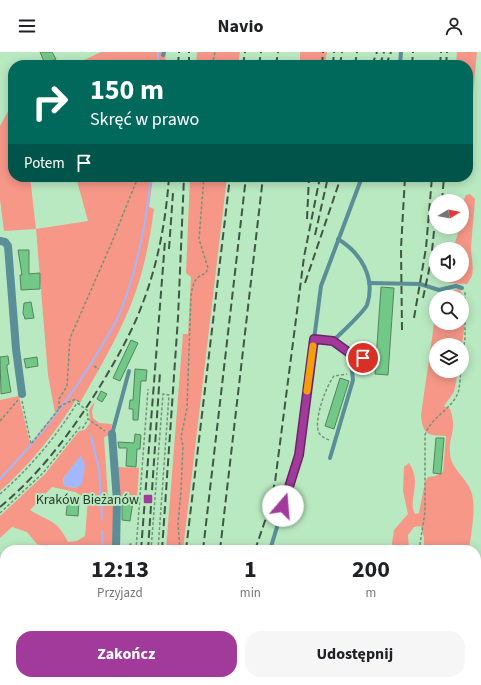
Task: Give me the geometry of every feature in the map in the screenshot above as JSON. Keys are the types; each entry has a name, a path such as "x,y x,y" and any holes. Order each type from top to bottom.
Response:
{"street":[{"path":"0,241 5,242 8,246 16,349 22,394"},
{"path":"112,434 117,501 116,545"}],"lane":[{"path":"272,545 299,455 320,286 360,182"},
{"path":"333,341 367,306 369,283 367,270 360,258 338,239"},
{"path":"369,283 420,284 439,290 456,286 462,288"},
{"path":"314,339 333,341 355,357 363,358"},
{"path":"330,458 336,443 353,380 351,363 346,350"},
{"path":"112,434 129,372"}],"path":[{"path":"59,409 59,399 67,386 68,380 70,338 112,242 136,182"},
{"path":"180,545 178,524 183,446 181,437 187,408 191,296 193,282 196,278 206,273 208,268 199,239 204,182"},
{"path":"462,288 466,295 463,338"},
{"path":"94,366 99,369"},
{"path":"336,443 324,438 319,433 319,414 327,389 334,376 352,374"},
{"path":"420,545 425,512 425,435 428,426 453,402 458,393 460,378"},
{"path":"136,545 148,389"},
{"path":"152,545 163,394 169,395 158,545"},
{"path":"0,421 21,398 31,444 62,405 74,399 80,402 79,404 87,410 88,419 83,428 80,428 43,473 0,513"},
{"path":"0,494 35,460 58,431 77,403 79,404"},
{"path":"88,419 99,428"}],"shaded area":[{"path":"101,52 166,52 165,60 84,60"},
{"path":"197,52 240,52 239,60 196,60"},
{"path":"300,52 327,52 326,60 300,60"},
{"path":"457,52 477,52 473,93 473,60 456,60"},
{"path":"8,111 8,182 31,182 36,229 4,231 0,199 0,126"},
{"path":"77,182 152,182 149,207 154,209 147,251 136,292 122,325 80,403 76,400 41,448 21,471 0,491 0,400 19,396 30,444 55,413 48,375 36,229 88,221"},
{"path":"190,182 226,182 184,545 166,545 183,334 188,334 191,277 186,273"},
{"path":"469,194 475,199 471,248 473,271 469,281 469,242 455,242 458,234 469,234"},
{"path":"448,282 468,282 467,284"},
{"path":"433,330 464,330 463,338 432,338"},
{"path":"429,359 429,378 457,378 454,392 444,406 450,409 453,423 450,442 451,459 472,494 473,515 470,545 424,545 421,526 414,527 408,535 409,545 392,545 394,530 408,514 403,491 404,467 409,463 415,478 413,509 415,514 419,513 425,482 428,477 435,476 443,472 446,436 435,435 425,431 421,415"},
{"path":"95,401 92,411 93,418 99,423 112,424 110,435 104,437 108,498 113,499 113,545 39,545 27,532 12,527 0,538 0,516 45,474 79,431 85,430 90,423 89,410","holes":["79,458 76,488 64,486 63,479","52,487 75,492 88,500 85,536 77,541 68,542 64,534 56,525 30,510"]},
{"path":"117,467 139,468 137,500 120,499"}],"water":[{"path":"81,455 85,466 82,484 76,488 64,486 63,479"}],"building":[{"path":"40,52 52,52 56,59 54,60 43,60"},
{"path":"18,250 29,250 29,274 40,273 40,289 21,290 20,275 22,275"},
{"path":"381,287 394,288 388,375 375,374"},
{"path":"31,302 34,318 25,319 23,313 24,303"},
{"path":"131,340 138,343 120,381 113,378"},
{"path":"8,356 9,364 7,365 7,368 11,392 1,394 0,357"},
{"path":"37,357 38,366 26,368 24,359"},
{"path":"135,369 147,370 146,381 141,381 138,420 133,420 133,409 129,409 130,400 133,400"},
{"path":"340,378 349,381 334,429 325,426"},
{"path":"101,391 107,394 102,402 97,399"},
{"path":"135,434 141,435 140,449 137,449 136,467 126,466 127,448 119,448 118,442 134,443"},
{"path":"436,438 444,438 441,474 433,473"},
{"path":"68,499 79,500 78,516 66,515"},
{"path":"122,501 133,502 130,521 122,520"}],"waterway":[{"path":"158,52 158,60"},
{"path":"0,479 55,416 79,383 117,319 136,265 150,182"},
{"path":"91,436 99,469 102,519"},
{"path":"102,531 103,545"}],"railway":[{"path":"178,60 179,52"},
{"path":"189,52 189,60"},
{"path":"244,60 245,52"},
{"path":"260,60 261,52"},
{"path":"277,60 278,52"},
{"path":"322,60 323,52"},
{"path":"333,60 334,52"},
{"path":"341,60 342,52"},
{"path":"356,60 357,52"},
{"path":"374,60 377,52"},
{"path":"382,60 384,52"},
{"path":"388,60 391,52"},
{"path":"412,60 413,52"},
{"path":"440,60 441,52"},
{"path":"446,60 447,52"},
{"path":"0,507 30,479 56,450 102,383 129,335 153,274 166,209 169,182"},
{"path":"162,545 178,318 184,182"},
{"path":"187,545 229,182"},
{"path":"204,545 245,182"},
{"path":"221,545 262,182"},
{"path":"307,219 309,182"},
{"path":"257,545 266,518 275,482 304,257 319,182"},
{"path":"315,235 327,182"},
{"path":"305,283 339,182"},
{"path":"402,330 401,248 405,182"},
{"path":"414,318 426,248 432,182"},
{"path":"443,194 444,182"},
{"path":"169,249 173,193"},
{"path":"423,298 431,261 434,234"},
{"path":"141,545 165,241"},
{"path":"148,545 160,372"}],"slow traffic":[{"path":"307,391 313,346"}],"place":[{"name":"Kraków Bieżanów","path":"148,499"}],"route":[{"path":"283,506 299,455 314,339 333,341 355,357 363,358"}]}
